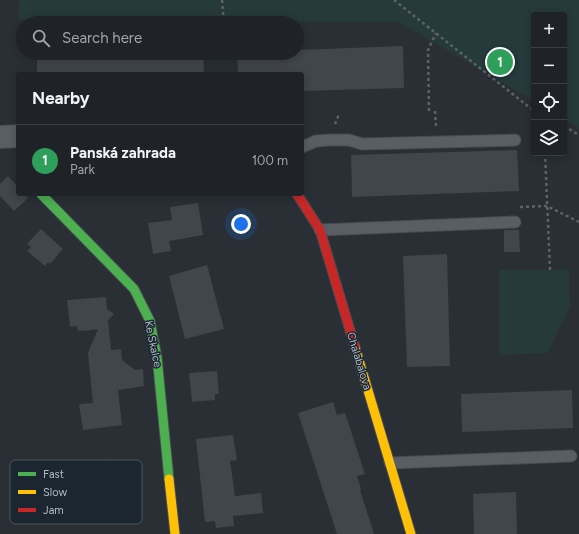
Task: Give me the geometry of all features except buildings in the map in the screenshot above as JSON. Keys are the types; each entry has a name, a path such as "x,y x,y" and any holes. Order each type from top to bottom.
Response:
{"street":[{"path":"0,136 16,136"},
{"name":"Ke Skalce","path":"43,196 134,289 150,321 157,357 175,534"},
{"name":"Chalabalova","path":"298,196 320,230 411,534"}],"lane":[{"path":"304,146 316,141 329,140 349,140 362,144 516,140"},
{"path":"320,230 514,222"},
{"path":"390,463 571,456"}],"path":[{"path":"222,0 223,16"},
{"path":"394,0 531,108"},
{"path":"429,111 428,50 436,33"},
{"path":"567,128 579,135"},
{"path":"545,156 550,270"},
{"path":"514,222 517,207 548,206 579,222"}],"shaded area":[{"path":"19,0 579,0 579,128 567,121 567,12 531,12 531,99 399,22 304,22 304,16 19,16"},
{"path":"499,270 569,270 570,306 548,353 499,355"}],"traffic: fast":[{"path":"43,196 134,289 150,321 157,357 169,479"}],"traffic: slow":[{"path":"355,347 411,534"},
{"path":"169,479 175,534"}],"traffic: jam":[{"path":"298,196 320,230 355,347"}],"place":[{"name":"Panská zahrada","path":"500,62"}]}
